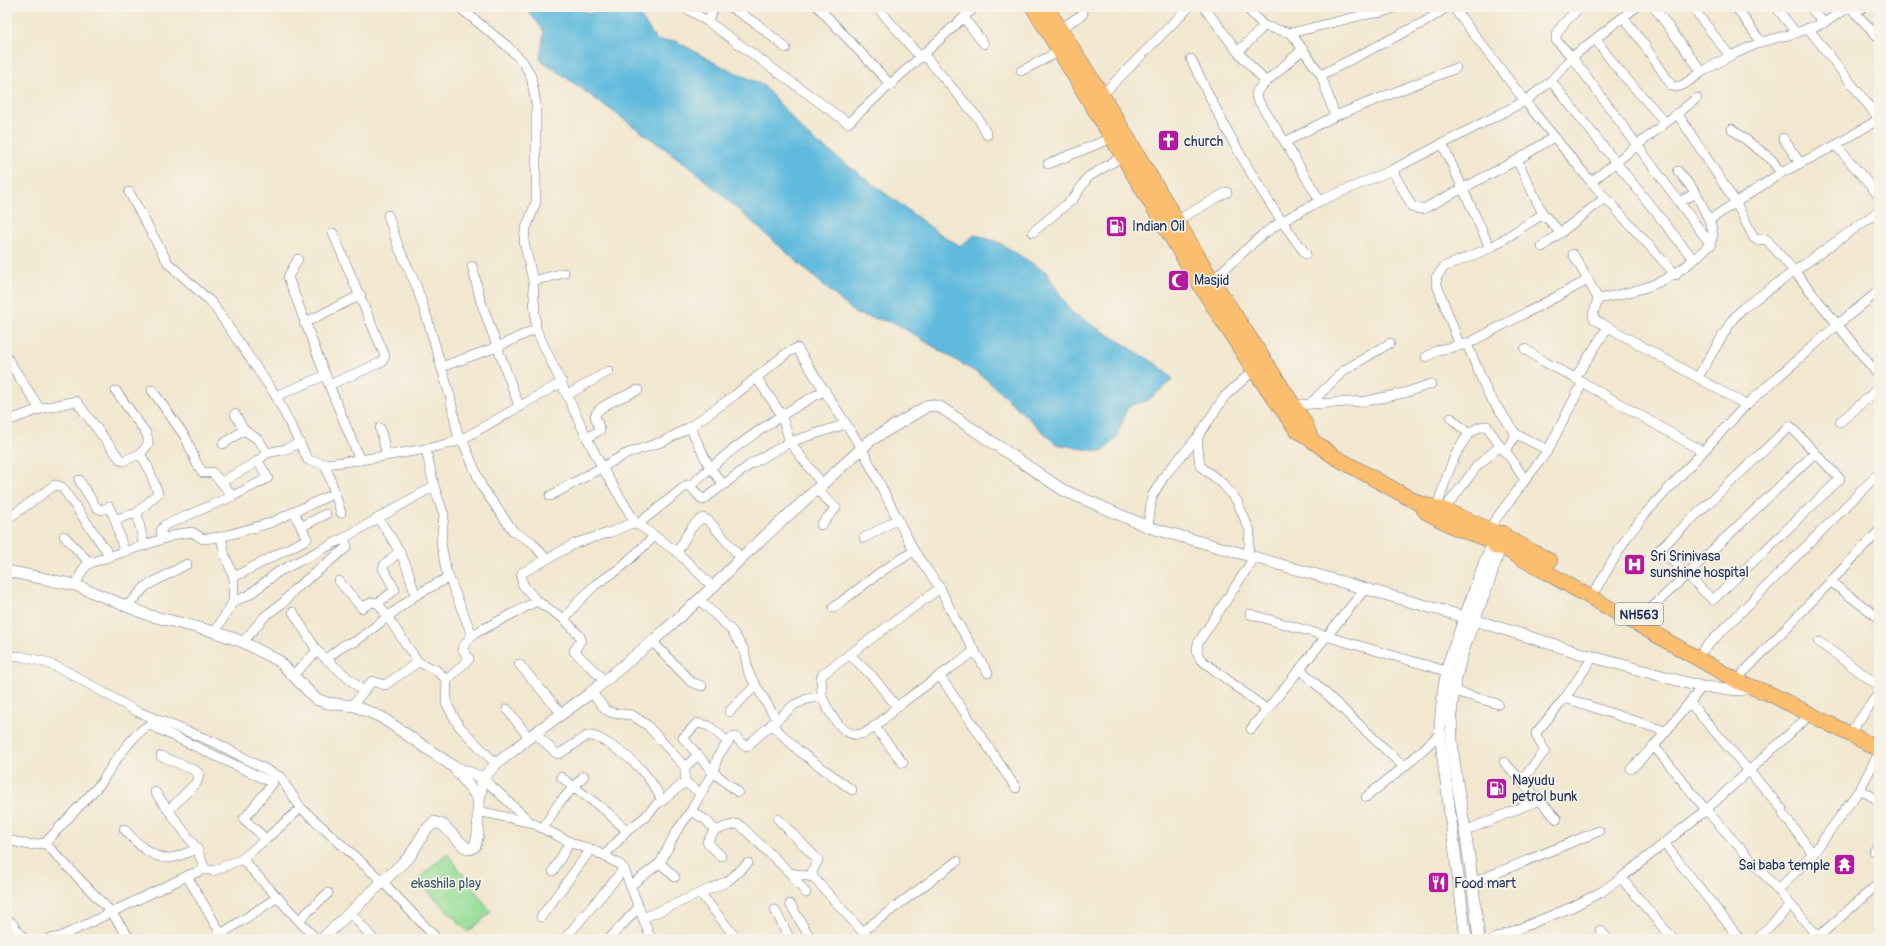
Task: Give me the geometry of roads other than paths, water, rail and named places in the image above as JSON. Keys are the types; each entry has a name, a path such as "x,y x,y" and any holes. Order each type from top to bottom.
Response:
{"highway":[{"name":"NH563","path":"1033,7 1123,156 1207,284 1294,405 1305,423 1311,439"},
{"name":"NH563","path":"1046,7 1102,95 1176,221 1207,284 1254,370 1296,429 1335,457 1418,503 1441,509 1749,680"},
{"name":"NH563","path":"1418,503 1426,512 1456,528 1497,540 1596,589 1703,650 1770,694 1879,749"}],"street":[{"path":"459,7 507,46 523,62 530,76 536,104 536,202 525,230 524,242 532,281 536,329 587,438 636,523 677,552 713,587"},
{"path":"684,7 707,21 848,123 975,7"},
{"path":"707,21 715,7"},
{"path":"730,7 757,24 786,48"},
{"path":"818,7 891,85"},
{"path":"877,7 924,55 978,118 987,135"},
{"path":"1102,95 1189,7"},
{"path":"1204,7 1238,52 1266,82"},
{"path":"1246,7 1264,26 1291,33 1361,11 1382,10 1396,7"},
{"path":"1321,75 1428,20 1447,7"},
{"path":"1453,7 1591,182 1676,275"},
{"path":"1580,7 1559,31 1556,36 1556,40 1572,57 1710,245"},
{"path":"1207,284 1262,235 1281,222 1320,201 1392,170 1526,101 1551,81 1572,57 1596,40 1636,7"},
{"path":"1654,7 1702,72"},
{"path":"1692,7 1730,56"},
{"path":"1736,7 1761,42"},
{"path":"1776,7 1796,33"},
{"path":"1810,7 1824,23"},
{"path":"1624,18 1672,86 1676,87 1683,85 1730,56 1761,42 1796,33 1824,23 1851,8 1864,7"},
{"path":"1851,8 1879,38"},
{"path":"1060,29 1082,14"},
{"path":"964,18 984,44"},
{"path":"1238,52 1264,26"},
{"path":"1709,220 1780,173 1836,145 1879,119 1808,28"},
{"path":"1291,33 1321,75 1335,116"},
{"path":"1596,40 1616,67 1665,122"},
{"path":"1303,49 1256,91 1256,97 1320,201"},
{"path":"1021,71 1060,51"},
{"path":"1191,59 1226,131 1281,222 1306,254"},
{"path":"1285,142 1335,116 1456,68"},
{"path":"1551,81 1694,260"},
{"path":"1591,182 1697,98"},
{"path":"1677,113 1736,203 1754,238 1757,240 1766,240 1795,272 1879,376"},
{"path":"1732,129 1771,159 1780,173"},
{"path":"1392,170 1415,209 1423,209 1517,160 1554,137"},
{"path":"1048,164 1112,138"},
{"path":"1783,138 1800,162"},
{"path":"1442,143 1490,248"},
{"path":"1836,145 1879,196"},
{"path":"1033,232 1073,199 1088,177 1123,156"},
{"path":"1517,160 1543,214 1561,233"},
{"path":"1598,299 1639,291 1676,275 1710,245 1714,234 1709,220 1696,194 1678,171"},
{"path":"129,192 168,264 212,303 276,396 308,460 325,464 360,460 426,449 460,440 562,382"},
{"path":"1176,221 1227,192"},
{"path":"1678,202 1696,194"},
{"path":"1542,247 1605,198"},
{"path":"1698,377 1732,320 1743,308 1879,211"},
{"path":"1543,214 1490,248 1444,267 1436,278 1437,285 1463,345 1488,394 1516,434 1548,450"},
{"path":"388,216 398,246 423,307 450,396 460,440 482,487 514,532 532,542 546,559"},
{"path":"329,385 382,362 385,358 384,351 361,295 333,233"},
{"path":"1573,254 1598,299 1593,317 1746,405"},
{"path":"298,259 288,277 304,322 360,460"},
{"path":"472,266 481,302 519,406"},
{"path":"532,281 564,273"},
{"path":"1426,357 1438,350 1463,345 1588,280"},
{"path":"1596,589 1627,537 1702,451 1746,405 1837,324 1879,291"},
{"path":"304,322 361,295"},
{"path":"1466,939 1440,733 1446,671 1469,619 1486,592 1497,540 1525,480 1548,450 1579,380 1608,327"},
{"path":"441,367 497,347 536,329"},
{"path":"1311,403 1343,371 1390,343"},
{"path":"550,496 626,454 664,441 690,426 736,395 788,352 798,348 862,449 914,551 940,588 954,617 988,673"},
{"path":"1525,349 1541,360 1579,380 1702,451"},
{"path":"7,358 40,409"},
{"path":"1148,527 1152,496 1165,475 1197,438 1225,396 1254,370"},
{"path":"568,396 609,371"},
{"path":"276,396 326,375"},
{"path":"756,377 781,414 790,442 819,486 836,508 821,525"},
{"path":"1294,405 1366,401 1404,393 1431,384"},
{"path":"1840,422 1879,388"},
{"path":"152,390 186,438 196,462 203,473 212,472 233,496"},
{"path":"587,438 600,430 595,416 598,410 613,401 638,390"},
{"path":"605,681 574,651 581,637 564,619 537,601 523,585 521,576 522,572 558,554 576,542 636,523 687,485 690,486 732,448 781,414 825,390"},
{"path":"7,421 40,409 76,401 123,461 140,454 148,445 150,440 116,391"},
{"path":"322,939 410,856 425,831 434,822 443,825 465,847 470,849 475,846 478,834 478,811 483,778 496,764 532,735 605,681 652,641 700,599 741,558 871,440 929,405 940,406 1063,490 1148,527 1702,687 1741,690 1831,582 1879,531"},
{"path":"235,414 244,430 259,440 267,453"},
{"path":"1451,418 1469,434"},
{"path":"690,486 703,500 751,464 790,442 846,424"},
{"path":"690,426 710,468 724,485"},
{"path":"1441,509 1456,455 1469,434 1482,427 1487,426 1525,480"},
{"path":"1790,426 1840,480 1713,600 1687,575 1660,549 1790,426"},
{"path":"380,428 387,456"},
{"path":"223,444 244,430"},
{"path":"1441,509 1477,466 1503,449 1516,434"},
{"path":"1197,438 1200,466 1222,483 1236,501 1250,531 1251,557 1198,643 1197,652 1200,659 1266,709"},
{"path":"222,482 258,461 267,453 286,449 300,443"},
{"path":"426,449 434,486 444,515 441,543 449,577 472,635"},
{"path":"1643,616 1815,453"},
{"path":"115,519 137,514 158,493 148,467 140,454"},
{"path":"162,538 161,530 165,525 233,496 268,478 258,461"},
{"path":"325,464 341,513"},
{"path":"1703,650 1879,473"},
{"path":"79,480 96,507 102,510 110,507 115,519 124,552"},
{"path":"7,519 55,485 58,485 62,487 110,556"},
{"path":"233,602 249,594 278,572 344,538 434,486"},
{"path":"75,585 84,568 90,563 144,546 162,538 178,534 192,532 203,539 221,537 270,523 335,493"},
{"path":"234,577 307,539 294,512"},
{"path":"137,514 144,546"},
{"path":"301,527 326,514"},
{"path":"378,518 400,551 408,569 410,585 416,595"},
{"path":"677,552 691,530 699,520 703,518 709,521 741,558"},
{"path":"864,538 898,519"},
{"path":"64,536 90,563"},
{"path":"564,619 578,600 594,586 619,569 655,536"},
{"path":"215,632 233,602 234,577 225,556 221,537"},
{"path":"243,642 265,616 284,602 294,590 347,547 344,538"},
{"path":"378,603 395,590 383,568 385,564 400,551"},
{"path":"834,608 882,570 914,551"},
{"path":"127,606 146,586 187,564"},
{"path":"7,571 75,585 148,615 215,632 243,642 279,661 316,699 327,703 352,706 381,717 454,767 483,778 530,822"},
{"path":"326,659 345,644 355,642 416,595 449,577"},
{"path":"339,581 362,608 372,602 378,603 418,662 436,670 447,680"},
{"path":"1831,582 1879,618"},
{"path":"940,588 823,674 821,678 822,696 827,709 838,725 852,733 860,734 874,726 897,707 975,651"},
{"path":"1251,729 1365,589"},
{"path":"700,599 732,631 744,650 749,674 774,722 799,751 852,790"},
{"path":"496,764 459,726 446,703 447,680 469,659 462,648 472,635 537,601"},
{"path":"293,612 317,651 363,691"},
{"path":"1250,614 1446,671"},
{"path":"1469,619 1454,690 1450,729 1452,753 1465,831 1479,939"},
{"path":"652,641 691,682 702,686"},
{"path":"1819,642 1879,686"},
{"path":"292,676 317,651"},
{"path":"849,654 873,677 897,707"},
{"path":"7,656 20,656 45,662 59,668 136,711 216,743 280,777 300,808 382,881 437,939"},
{"path":"1522,780 1545,751 1536,733 1565,698 1594,657"},
{"path":"352,706 372,681 384,685 418,662"},
{"path":"519,664 562,714"},
{"path":"1300,669 1404,767"},
{"path":"940,676 1016,788"},
{"path":"729,712 755,686"},
{"path":"1631,769 1654,746 1702,687"},
{"path":"1454,690 1498,704"},
{"path":"591,692 606,710 612,713 632,715 647,725 685,768 685,782 662,802 657,804 644,818 627,831 604,856"},
{"path":"1849,734 1879,693"},
{"path":"630,886 660,863 676,832 713,772 718,756 731,738 736,737 743,745 747,746 794,705 807,699 822,696"},
{"path":"1565,698 1665,731"},
{"path":"1690,703 1749,770 1783,812 1813,854"},
{"path":"507,709 532,735 559,754 587,736 591,735 601,739 629,756 656,788 662,802"},
{"path":"1494,939 1572,907 1601,892 1621,878 1706,810 1811,714"},
{"path":"728,742 709,726 697,723 683,738 713,772 738,792"},
{"path":"7,840 30,845 45,843 102,782 131,740 144,728 150,725 273,783 244,819 266,839"},
{"path":"874,726 902,763"},
{"path":"1366,797 1404,767 1440,733"},
{"path":"1654,746 1706,810 1791,904 1819,938 1879,883"},
{"path":"1778,890 1813,854 1860,789 1879,753"},
{"path":"685,768 698,755"},
{"path":"161,756 196,771 199,774 197,782 169,810"},
{"path":"1504,762 1557,819"},
{"path":"454,767 480,799"},
{"path":"543,828 558,803 584,776"},
{"path":"561,777 607,812 627,831"},
{"path":"685,782 700,793"},
{"path":"1860,789 1879,801"},
{"path":"155,792 196,849 205,869"},
{"path":"1465,831 1539,800"},
{"path":"49,939 60,937 187,876 205,869 213,871 242,859 300,808"},
{"path":"690,810 706,820 715,830"},
{"path":"478,811 530,822 570,842 591,849 619,864 624,869 651,939"},
{"path":"778,818 818,860 812,872 813,876"},
{"path":"721,856 707,842 707,840 715,830 736,824 740,825 790,873 806,893"},
{"path":"124,830 140,847 161,858 171,858 196,849"},
{"path":"1472,882 1598,831"},
{"path":"553,872 570,842"},
{"path":"45,843 111,912 130,939"},
{"path":"1664,843 1740,939"},
{"path":"541,917 591,849"},
{"path":"242,859 316,939"},
{"path":"863,931 957,861"},
{"path":"660,863 675,877"},
{"path":"643,918 701,894 731,879 748,863"},
{"path":"567,936 624,869"},
{"path":"790,873 813,876 869,939"},
{"path":"187,876 222,937 278,898"},
{"path":"1621,878 1673,939"},
{"path":"299,920 328,893"},
{"path":"701,894 737,939"},
{"path":"790,904 811,939"},
{"path":"1757,939 1791,904"},
{"path":"609,939 639,907"},
{"path":"775,910 790,939"},
{"path":"350,913 372,939"},
{"path":"7,924 11,922 14,924 24,939"},
{"path":"1600,930 1608,939"}],"water":[{"path":"525,7 577,7 590,14 598,7 634,7 657,41 676,41 719,65 763,85 807,135 937,232 960,246 975,235 1000,243 1046,272 1071,312 1158,365 1173,379 1147,401 1128,406 1117,436 1103,452 1056,444 985,378 895,323 856,314 689,166 540,59 544,31"}],"place":[{"name":"church","path":"1169,141"},
{"name":"Indian Oil","path":"1116,226"},
{"name":"Masjid","path":"1179,280"},
{"name":"Sri Srinivasa sunshine hospital","path":"1635,564"},
{"name":"Nayudu petrol bunk","path":"1497,788"},
{"name":"Sai baba temple","path":"1845,865"},
{"name":"Food mart","path":"1439,883"}],"park label":[{"name":"ekashila play","path":"446,883"}]}
